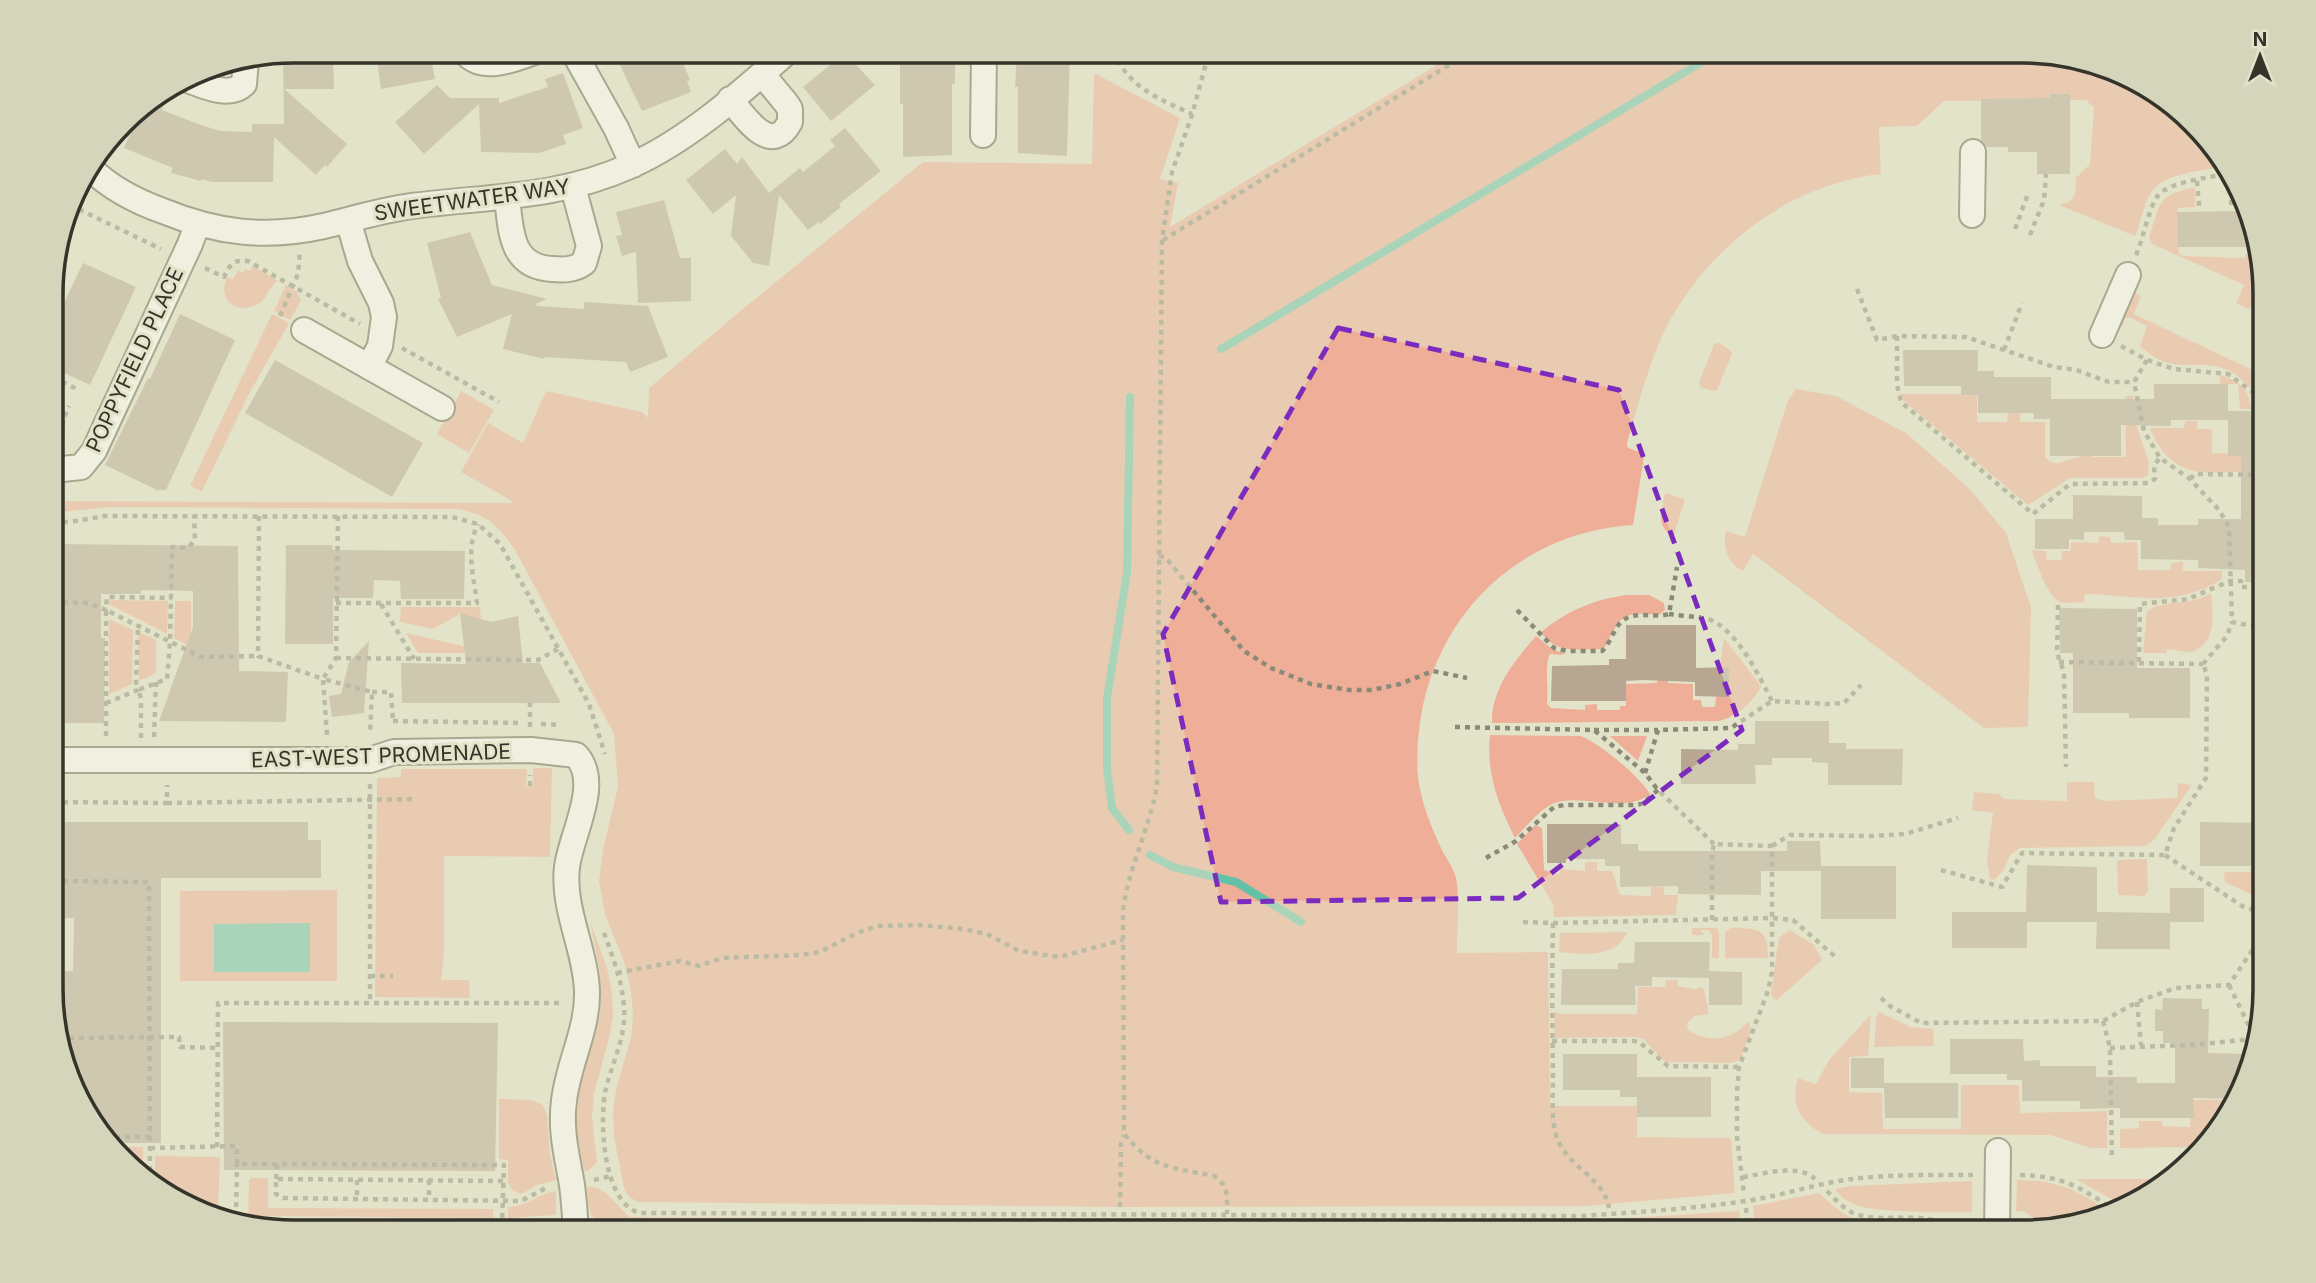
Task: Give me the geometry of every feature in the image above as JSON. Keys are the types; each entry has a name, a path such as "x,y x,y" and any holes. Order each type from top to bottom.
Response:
{"street":[{"path":"580,63 633,165"},
{"name":"SWEETWATER WAY","path":"95,178 98,177 148,206 197,225 224,230 272,233 320,227 383,210 507,198 573,187 633,165 687,133 775,63"},
{"path":"984,63 984,135"},
{"path":"199,84 230,92 237,90 244,84 245,68"},
{"path":"730,99 758,132 771,135 782,133 790,122 790,109 762,74"},
{"path":"1972,215 1973,152"},
{"path":"507,198 510,229 520,254 542,268 572,269 584,263 589,246 573,187"},
{"path":"348,220 360,261 381,303 384,317 380,346 369,367"},
{"name":"POPPYFIELD PLACE","path":"63,463 81,467 94,451 197,225"},
{"path":"2109,339 2128,275"},
{"path":"304,330 442,408"},
{"name":"EAST-WEST PROMENADE","path":"63,760 370,760 394,752 531,750 576,755 586,772 586,790 567,865 567,876 573,920 586,978 587,1003 570,1064 562,1118 575,1220"},
{"path":"1997,1220 1998,1151"}],"path":[{"path":"1121,63 1148,94 1192,115"},
{"path":"1120,1207 1121,1143 1124,1134 1125,896 1153,812 1157,785 1162,240 1172,172 1206,63"},
{"path":"1162,240 1452,63"},
{"path":"2030,235 2044,200 2046,174"},
{"path":"2143,240 2155,202 2162,192 2172,186 2220,175"},
{"path":"2197,181 2199,206"},
{"path":"2015,229 2028,194"},
{"path":"2231,197 2231,205"},
{"path":"80,209 168,253"},
{"path":"280,316 300,267 300,251"},
{"path":"198,265 224,277 234,261 248,261 366,327"},
{"path":"1857,289 1877,340 1897,336 1966,337 2054,367 2076,370 2109,382 2134,382"},
{"path":"2004,350 2022,303"},
{"path":"1897,336 1897,385 1901,402 2033,513 2070,484 2148,483 2155,479 2154,466 2160,458"},
{"path":"2109,339 2147,360 2174,369 2228,374 2253,392"},
{"path":"398,345 499,402"},
{"path":"2147,360 2134,382 2144,431 2160,458 2190,480 2219,510 2229,527 2232,622 2227,636 2203,664"},
{"path":"63,382 77,389"},
{"path":"63,420 69,406"},
{"path":"2190,480 2195,474 2253,475"},
{"path":"63,522 104,516 338,516 452,517 478,524 500,544 589,704 606,758"},
{"path":"106,703 167,678 172,547 188,548 195,540 194,516"},
{"path":"258,656 259,516"},
{"path":"327,737 323,678 337,658 338,516"},
{"path":"337,603 477,603 471,538 478,524"},
{"path":"1159,556 1165,557 1244,651 1271,668 1311,684 1349,690 1372,690 1400,684 1433,671 1467,678"},
{"path":"1669,614 1677,567"},
{"path":"2139,662 2140,604 2188,599 2230,581 2241,581 2241,587 2253,587"},
{"path":"106,739 107,597 172,598"},
{"path":"63,602 88,603 106,610 201,657 258,656 372,692 391,692 394,731"},
{"path":"381,603 414,660"},
{"path":"2058,605 2058,662 2064,672 2066,767"},
{"path":"1517,610 1549,645 1567,651 1605,650 1620,624 1626,618 1636,615 1669,614 1708,619 1724,628 1754,664 1772,701"},
{"path":"2232,622 2253,626"},
{"path":"138,625 136,682 141,698 142,751"},
{"path":"337,658 538,660 558,649"},
{"path":"2058,662 2203,664"},
{"path":"2165,855 2174,828 2206,778 2207,675 2203,664"},
{"path":"154,737 156,682"},
{"path":"1455,727 1594,730 1731,728 1772,701 1844,703 1861,685"},
{"path":"370,737 372,692"},
{"path":"393,721 561,725"},
{"path":"1594,730 1645,773 1658,790 1714,844 1772,846 1790,835 1905,834 1958,818"},
{"path":"1645,773 1658,730"},
{"path":"370,777 370,1003"},
{"path":"167,785 167,803"},
{"path":"1486,858 1516,841 1554,807 1642,804 1658,790"},
{"path":"63,802 417,799"},
{"path":"1712,920 1714,844"},
{"path":"1744,1194 1737,1137 1737,1092 1740,1067 1768,991 1772,972 1772,846"},
{"path":"1941,870 2002,887 2022,853 2165,855 2242,906 2253,910"},
{"path":"63,881 149,882 150,1169"},
{"path":"1523,922 1773,918 1793,920 1838,959"},
{"path":"1553,923 1552,1041 1556,1137 1578,1167 1603,1189 1609,1208"},
{"path":"617,973 680,961 699,966 722,958 820,951 877,926 920,925 963,929 987,934 1019,951 1059,957 1123,940"},
{"path":"603,930 622,992 624,1019 620,1045 606,1089 602,1115 604,1142 611,1177 619,1197 624,1205 633,1211 1581,1216 1679,1210 1781,1196 1842,1180 1869,1177 1972,1175"},
{"path":"2229,985 2253,949"},
{"path":"370,976 393,976"},
{"path":"1881,998 1889,1006 1921,1023 2103,1021 2137,1002 2175,988 2229,985"},
{"path":"2229,985 2250,1029"},
{"path":"2137,1002 2141,1045"},
{"path":"217,1147 218,1003 550,1003"},
{"path":"2103,1021 2110,1048 2112,1160"},
{"path":"68,1038 179,1037 180,1047 218,1048"},
{"path":"2110,1048 2190,1045 2248,1039"},
{"path":"1552,1041 1634,1041 1639,1042 1668,1066 1740,1067"},
{"path":"1124,1134 1136,1149 1154,1163 1220,1180 1227,1195 1227,1214"},
{"path":"118,1137 150,1137"},
{"path":"150,1148 237,1146 236,1212"},
{"path":"237,1164 504,1165 502,1220"},
{"path":"276,1164 276,1194 279,1197 527,1200 557,1185"},
{"path":"1743,1177 1799,1171 1808,1173 1815,1180"},
{"path":"2021,1175 2065,1180 2105,1204"},
{"path":"276,1179 503,1181"},
{"path":"357,1180 357,1198"},
{"path":"429,1180 429,1198"},
{"path":"1827,1191 1853,1213 1937,1220"},
{"path":"1746,1208 1747,1220"}],"highlighted area":[{"path":"1338,328 1619,390 1742,730 1518,898 1221,902 1163,634"}],"shaded area":[{"path":"1440,63 2052,65 2081,71 2137,94 2185,131 2215,168 2174,177 2156,187 2148,198 2135,236 2059,205 2072,199 2076,178 2090,164 2094,108 2086,100 1944,101 1917,126 1879,127 1881,174 1811,192 1779,209 1749,229 1721,253 1697,280 1676,310 1655,353 1627,443 1628,448 1642,453 1644,457 1633,525 1594,531 1559,542 1526,558 1497,579 1472,605 1451,635 1434,668 1421,715 1418,774 1428,818 1456,878 1457,953 1548,952 1550,1106 1637,1106 1637,1137 1731,1138 1735,1193 1585,1206 1120,1207 638,1202 629,1197 624,1188 614,1137 613,1110 616,1089 631,1038 631,991 624,961 605,915 599,881 603,849 618,787 614,734 515,550 503,534 484,517 456,509 110,507 63,512 63,501 511,503 512,501 461,472 488,423 523,443 546,391 642,412 648,418 649,388 923,162 1092,164 1094,73 1180,118 1160,179 1178,183 1170,227"},
{"path":"2195,187 2195,207 2178,208 2179,254 2245,258 2246,254 2250,254 2253,302 2249,310 2236,303 2244,285 2152,244 2149,238 2162,202 2182,190"},
{"path":"253,266 278,281 260,303 248,308 235,306 226,298 224,292 227,277 233,279 238,270 243,273 245,269 250,271"},
{"path":"286,285 297,292 301,301 290,320 274,311"},
{"path":"2133,291 2141,296 2134,314 2253,370 2253,390 2228,370 2216,366 2174,364 2152,356 2140,346 2147,326 2129,317 2125,319 2122,327 2117,325"},
{"path":"272,314 289,323 249,394 202,491 190,486"},
{"path":"1719,343 1732,354 1717,390 1701,388 1699,383 1714,344"},
{"path":"2220,375 2233,380 2242,387 2248,396 2251,409 2240,409 2238,384 2220,384"},
{"path":"1796,389 1836,396 1906,433 1969,488 2006,533 2031,607 2028,727 1984,728 1753,554 1743,571 1733,564 1726,549 1726,531 1745,537 1788,400"},
{"path":"1977,390 1977,422 2007,422 2008,412 2020,412 2020,422 2045,422 2045,457 2054,463 2081,457 2081,447 2092,447 2092,457 2126,457 2125,397 2133,395 2137,428 2149,462 2148,476 2070,478 2028,505 1905,402 1899,394 1970,394"},
{"path":"461,391 494,410 469,453 437,434"},
{"path":"2185,421 2197,421 2197,429 2212,429 2212,453 2253,454 2253,471 2212,473 2183,467 2170,459 2159,446 2150,428 2184,428"},
{"path":"1665,493 1685,499 1674,535 1664,528 1662,523"},
{"path":"2099,536 2110,537 2111,543 2137,542 2138,570 2171,570 2171,563 2183,562 2183,571 2222,571 2222,579 2205,588 2172,597 2139,598 2085,594 2084,602 2069,603 2055,599 2046,586 2032,550 2046,551 2047,560 2061,560 2062,551 2071,551 2071,542 2098,543"},
{"path":"2211,593 2212,625 2207,641 2201,647 2191,652 2167,649 2166,653 2143,653 2147,611 2161,605 2194,600"},
{"path":"1628,595 1649,595 1664,603 1665,610 1659,615 1637,614 1624,618 1601,649 1560,647 1541,632 1582,607"},
{"path":"110,600 168,601 167,634 109,604"},
{"path":"175,601 191,601 191,647 174,638"},
{"path":"401,607 480,607 481,619 460,614 433,629 400,622"},
{"path":"109,619 133,630 132,684 109,694"},
{"path":"138,632 156,640 156,673 139,681"},
{"path":"406,633 481,650 479,653 418,653"},
{"path":"1536,636 1553,650 1565,653 1550,654 1548,659 1547,704 1551,708 1585,710 1585,705 1597,704 1597,710 1620,710 1620,706 1626,706 1626,684 1657,683 1658,674 1667,674 1668,683 1693,684 1693,700 1701,700 1702,707 1715,707 1716,697 1729,696 1729,667 1720,667 1724,638 1761,686 1744,708 1719,721 1492,723 1500,687"},
{"path":"1490,735 1580,736 1598,745 1618,761 1650,794 1628,803 1576,800 1552,804 1515,838 1495,788 1490,762"},
{"path":"1610,736 1647,736 1638,761"},
{"path":"533,768 552,768 550,857 444,856 444,953 441,980 469,980 470,998 375,997 377,778 401,777 401,769 527,769 526,786 533,786"},
{"path":"2067,782 2094,782 2095,798 2104,801 2177,798 2178,783 2192,785 2154,840 2146,846 2020,848 2010,855 2004,870 1994,880 1990,878 1987,861 1993,813 1972,810 1974,792 1999,794 2004,799 2067,801"},
{"path":"1535,825 1542,828 1544,870 1559,874 1561,869 1585,871 1585,862 1597,862 1597,871 1613,873 1622,895 1651,896 1651,887 1664,887 1664,895 1678,895 1676,915 1554,917 1553,904 1517,844"},
{"path":"2147,859 2148,891 2144,896 2118,895 2117,860"},
{"path":"2224,872 2253,872 2253,895 2225,882"},
{"path":"337,890 337,981 180,981 180,891"},
{"path":"590,921 607,968 613,1018 594,1094 592,1117 597,1162 588,1171 584,1171 576,1127 579,1094 583,1068 600,1015 601,1002 599,967"},
{"path":"1692,928 1719,930 1719,958 1712,958 1712,935 1709,930 1700,930 1705,935 1692,935"},
{"path":"1731,928 1748,928 1764,935 1768,958 1725,958 1725,932"},
{"path":"1790,930 1814,945 1822,960 1777,1000 1771,996 1778,946 1780,937"},
{"path":"1627,932 1616,947 1608,951 1588,954 1559,952 1560,933"},
{"path":"1666,980 1678,980 1678,986 1695,989 1702,987 1704,990 1709,1014 1695,1016 1687,1023 1688,1030 1696,1034 1720,1038 1735,1032 1749,1021 1751,1032 1740,1060 1732,1063 1665,1062 1643,1039 1636,1037 1554,1038 1554,1011 1560,1014 1637,1014 1638,987 1665,987"},
{"path":"1879,1012 1911,1027 1933,1029 1934,1046 1874,1047 1876,1018"},
{"path":"1871,1014 1868,1056 1849,1057 1849,1092 1882,1093 1883,1129 1961,1129 1961,1085 2019,1085 2020,1113 2107,1111 2107,1148 2091,1148 2050,1135 1824,1134 1809,1124 1799,1111 1795,1096 1798,1078 1816,1084 1829,1060"},
{"path":"499,1099 532,1100 543,1105 547,1115 550,1155 556,1180 537,1185 522,1194 513,1191 508,1183 508,1160 499,1159"},
{"path":"2191,1100 2224,1100 2189,1147 2120,1148 2120,1129 2139,1128 2139,1121 2162,1121 2163,1126 2190,1127"},
{"path":"127,1147 143,1147 143,1162"},
{"path":"155,1156 220,1157 218,1206 179,1189 155,1173"},
{"path":"268,1178 268,1208 493,1209 493,1218 255,1216 248,1215 249,1180"},
{"path":"2076,1179 2153,1179 2124,1196 2114,1200"},
{"path":"2017,1180 2063,1187 2100,1206 2067,1216 2037,1220 2024,1211 2016,1211"},
{"path":"1972,1181 1972,1212 1868,1208 1847,1201 1835,1189 1850,1186"},
{"path":"587,1187 606,1193 630,1217 1114,1220 595,1219 589,1209"},
{"path":"556,1191 556,1215 508,1218 508,1207"},
{"path":"1819,1193 1837,1209 1861,1220 1754,1220 1753,1206"},
{"path":"1739,1211 1740,1220 1613,1220"}],"water":[{"path":"310,923 310,972 214,972 214,924"}],"building":[{"path":"283,63 333,63 334,89 284,89 347,144 327,167 325,165 316,175 274,137 273,182 201,181 171,173 173,168 124,148 132,130 164,104 162,110 220,131 252,132 252,124 284,124"},
{"path":"378,63 432,63 435,79 381,89"},
{"path":"619,63 683,63 690,80 687,81 691,92 642,111"},
{"path":"833,63 854,63 875,85 831,121 803,87"},
{"path":"900,63 955,63 955,84 952,84 952,155 903,157 903,104 900,104"},
{"path":"1016,63 1070,63 1067,156 1018,153 1018,87 1015,87"},
{"path":"563,73 583,128 563,135 566,144 539,153 481,152 479,104 424,154 395,122 437,85 450,98 499,98 499,103 548,87 545,79"},
{"path":"2050,94 2070,94 2070,174 2037,174 2037,152 2008,152 2008,147 1987,147 1981,140 1981,99 2050,98"},
{"path":"845,128 881,171 839,204 841,207 820,224 819,222 808,230 779,195 769,266 753,263 731,236 736,195 713,214 686,180 725,149 737,164 742,157 769,193 800,168 803,172 835,146 830,140"},
{"path":"664,200 680,258 691,258 691,301 638,303 636,252 622,256 616,236 622,235 616,212"},
{"path":"2237,211 2248,247 2178,247 2177,212"},
{"path":"470,232 492,285 547,299 536,306 584,309 584,302 648,306 668,357 630,372 626,362 544,359 503,349 512,314 457,337 438,299 441,298 427,243"},
{"path":"83,263 136,287 90,385 63,373 63,305"},
{"path":"180,314 235,340 166,490 157,490 105,465"},
{"path":"1903,350 1978,350 1978,371 1994,371 1994,377 2051,377 2051,399 2154,399 2154,384 2228,384 2228,411 2253,411 2253,582 2245,582 2245,570 2198,568 2198,560 2141,559 2141,540 2125,540 2124,532 2084,532 2084,540 2069,539 2069,549 2035,549 2035,519 2073,519 2073,495 2142,496 2142,518 2158,518 2158,525 2198,525 2198,519 2241,519 2241,456 2228,456 2228,420 2171,420 2171,426 2121,425 2121,456 2050,456 2050,419 2034,419 2034,413 1978,413 1978,395 1961,395 1961,386 1904,386"},
{"path":"275,360 423,443 392,497 245,413"},
{"path":"63,544 238,546 239,671 288,672 286,722 159,721 193,627 193,591 141,590 141,594 101,594 101,638 105,638 104,723 63,723"},
{"path":"286,545 332,545 333,550 465,551 464,599 401,599 400,581 374,580 373,598 333,598 333,644 285,644"},
{"path":"2059,608 2137,609 2137,668 2190,668 2190,718 2129,718 2129,713 2073,713 2073,653 2060,653"},
{"path":"460,613 492,622 518,616 523,663 540,663 561,703 402,703 401,663 466,664"},
{"path":"1626,625 1696,625 1696,668 1729,667 1729,697 1695,696 1695,682 1643,680 1626,681 1626,701 1551,701 1552,666 1609,665 1609,659 1626,659"},
{"path":"369,641 364,713 332,717 329,696 341,694 349,662"},
{"path":"1755,721 1829,721 1829,743 1846,743 1846,749 1903,749 1902,785 1828,785 1828,763 1812,762 1812,758 1772,758 1772,765 1755,765 1756,784 1681,784 1681,749 1738,750 1738,744 1755,744"},
{"path":"63,822 308,822 308,840 321,840 321,878 161,878 161,1143 123,1143 102,1117 75,1063 67,1034 63,989 63,971 73,971 74,918 63,919"},
{"path":"2200,822 2253,823 2253,866 2200,866"},
{"path":"1547,824 1621,824 1621,844 1638,844 1638,851 1787,851 1787,841 1820,841 1821,866 1896,866 1896,919 1821,919 1821,871 1761,871 1761,895 1678,894 1678,886 1620,887 1620,866 1605,866 1605,859 1566,859 1566,863 1547,863"},
{"path":"2027,865 2097,867 2097,922 2027,922 2027,948 1952,948 1952,912 2026,912"},
{"path":"2170,888 2204,888 2204,922 2170,922 2170,949 2096,949 2097,912 2170,913"},
{"path":"1635,942 1710,942 1709,971 1742,972 1742,1005 1709,1005 1709,978 1652,977 1652,986 1635,986 1636,1005 1561,1005 1562,969 1618,969 1618,963 1634,963"},
{"path":"2163,998 2202,999 2202,1009 2209,1009 2208,1053 2244,1054 2225,1099 2193,1098 2194,1118 2120,1118 2120,1108 2080,1109 2080,1101 2022,1101 2022,1080 2007,1080 2007,1074 1950,1074 1950,1039 2023,1039 2024,1061 2040,1060 2040,1066 2096,1066 2096,1077 2137,1077 2137,1083 2175,1083 2175,1043 2163,1043 2163,1031 2155,1031 2155,1009 2162,1010"},
{"path":"223,1022 498,1023 495,1171 224,1170"},
{"path":"1563,1054 1637,1054 1637,1077 1711,1077 1711,1117 1637,1117 1637,1097 1620,1097 1620,1090 1563,1090"},
{"path":"1851,1058 1884,1058 1884,1083 1958,1083 1958,1118 1885,1118 1884,1088 1851,1088"}],"waterway":[{"path":"1221,349 1700,63"},
{"path":"1129,830 1112,808 1107,769 1107,698 1127,573 1130,397"},
{"path":"1150,855 1173,867 1236,882 1301,922"}]}
